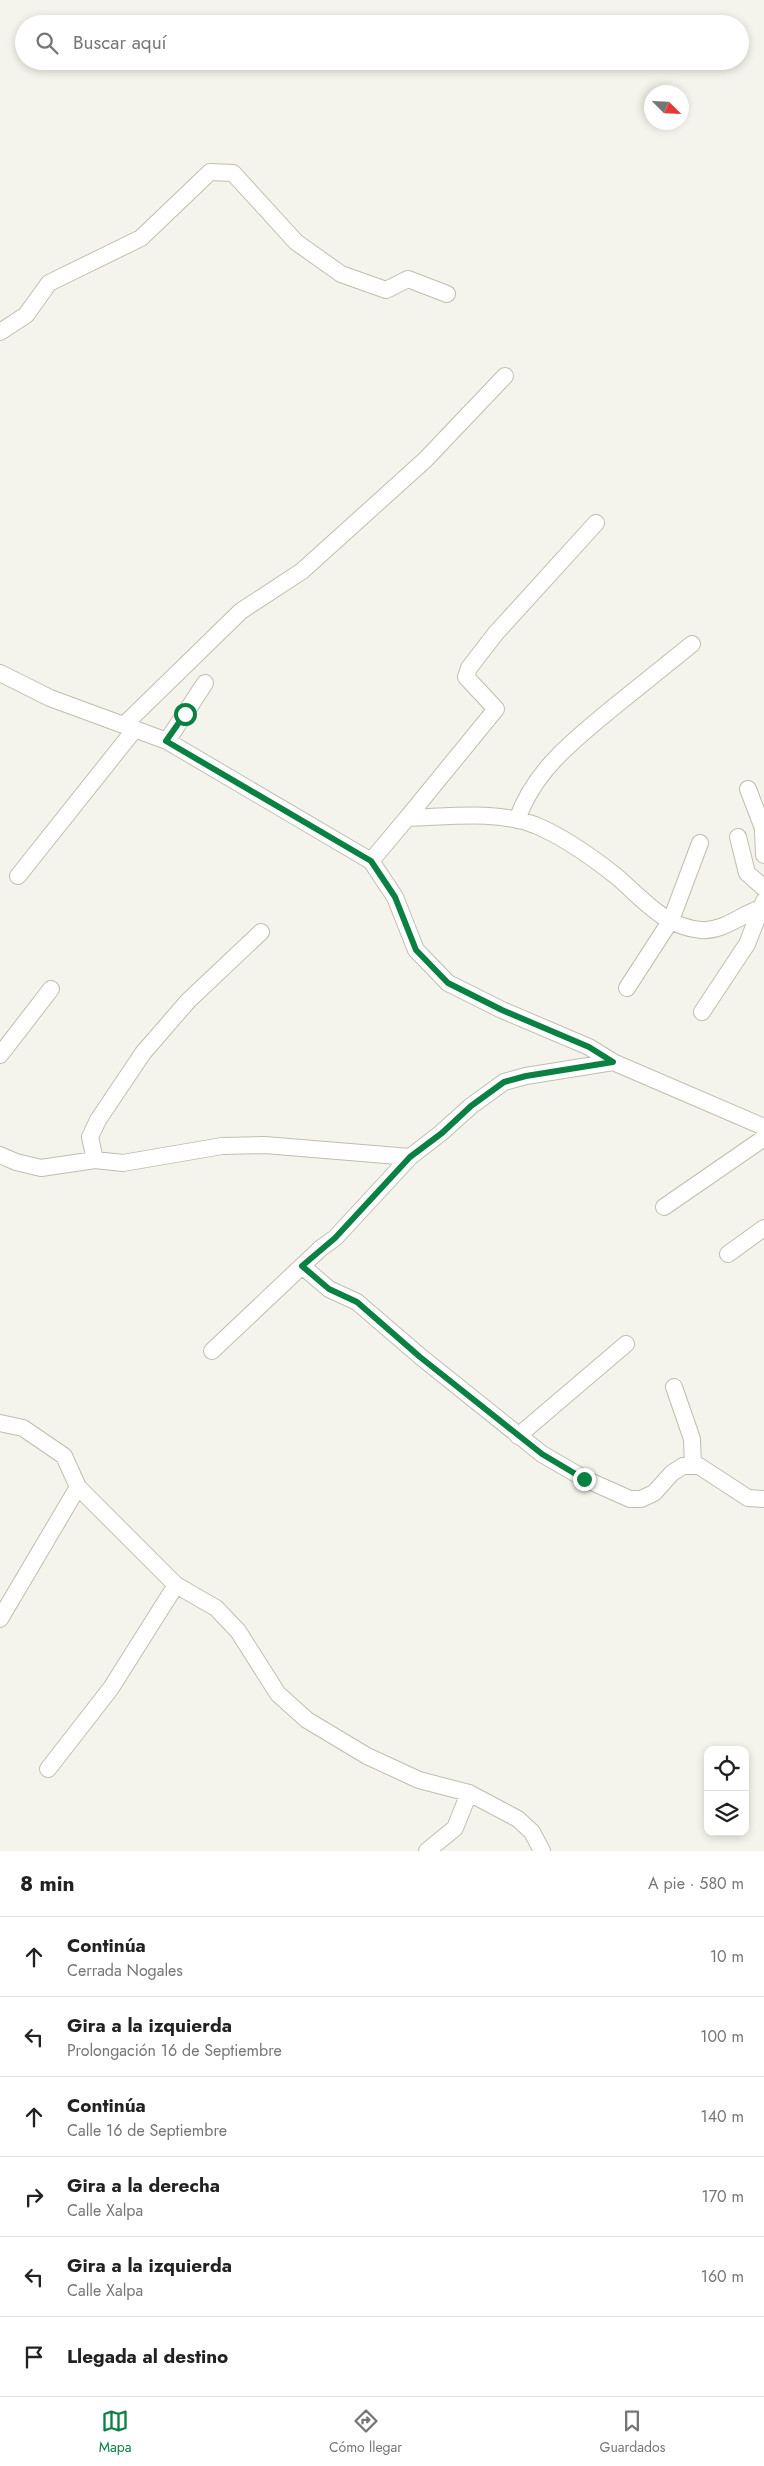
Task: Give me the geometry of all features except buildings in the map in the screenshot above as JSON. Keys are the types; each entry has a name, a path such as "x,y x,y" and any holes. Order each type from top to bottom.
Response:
{"street":[{"path":"0,332 26,315 49,283 140,238 210,172 233,173 296,242 342,274 386,290 408,279 447,294"},
{"path":"18,876 129,727 240,611 302,571 425,460 505,376"},
{"path":"371,861 496,708 466,677 469,668 496,634 596,523"},
{"path":"517,820 523,803 541,774 564,748 692,644"},
{"path":"0,673 50,698 166,741 371,861 395,897 416,950 448,983 502,1010 589,1047 613,1062 764,1126"},
{"path":"166,741 205,683"},
{"path":"748,789 764,831 764,855"},
{"path":"407,818 494,817 517,820 536,826 561,838 591,857 617,877 654,912 699,930 711,931 764,907"},
{"path":"738,837 747,873 764,888"},
{"path":"628,988 671,920 700,843"},
{"path":"702,1012 747,944 764,907 764,901"},
{"path":"95,1160 90,1137 98,1120 143,1053 188,1001 261,932"},
{"path":"0,1055 51,989"},
{"path":"212,1351 302,1266 335,1238 410,1157 442,1133 471,1106 504,1082 526,1076 613,1062"},
{"path":"664,1207 764,1138"},
{"path":"0,1154 16,1162 41,1168 95,1160 123,1163 222,1146 265,1145 410,1157"},
{"path":"728,1254 764,1228"},
{"path":"302,1266 329,1289 357,1302 420,1357 518,1436 584,1479 630,1499 640,1499 654,1493 672,1473 683,1466 699,1466 748,1498 764,1499"},
{"path":"518,1436 626,1344"},
{"path":"674,1387 692,1439 693,1466"},
{"path":"0,1423 23,1428 64,1456 78,1487 176,1585 196,1595 222,1613 238,1631 278,1694 306,1720 367,1756 419,1780 469,1793 518,1818 532,1832 542,1851"},
{"path":"0,1619 78,1487"},
{"path":"48,1769 111,1688 176,1585"},
{"path":"427,1851 455,1828 469,1793"}],"route":[{"path":"185,714 166,741 371,861 395,897 416,950 428,965 448,983 502,1010 589,1047 613,1062 526,1076 504,1082 471,1106 442,1133 410,1157 335,1238 302,1266 329,1289 357,1302 420,1357 542,1454 584,1479"}]}
